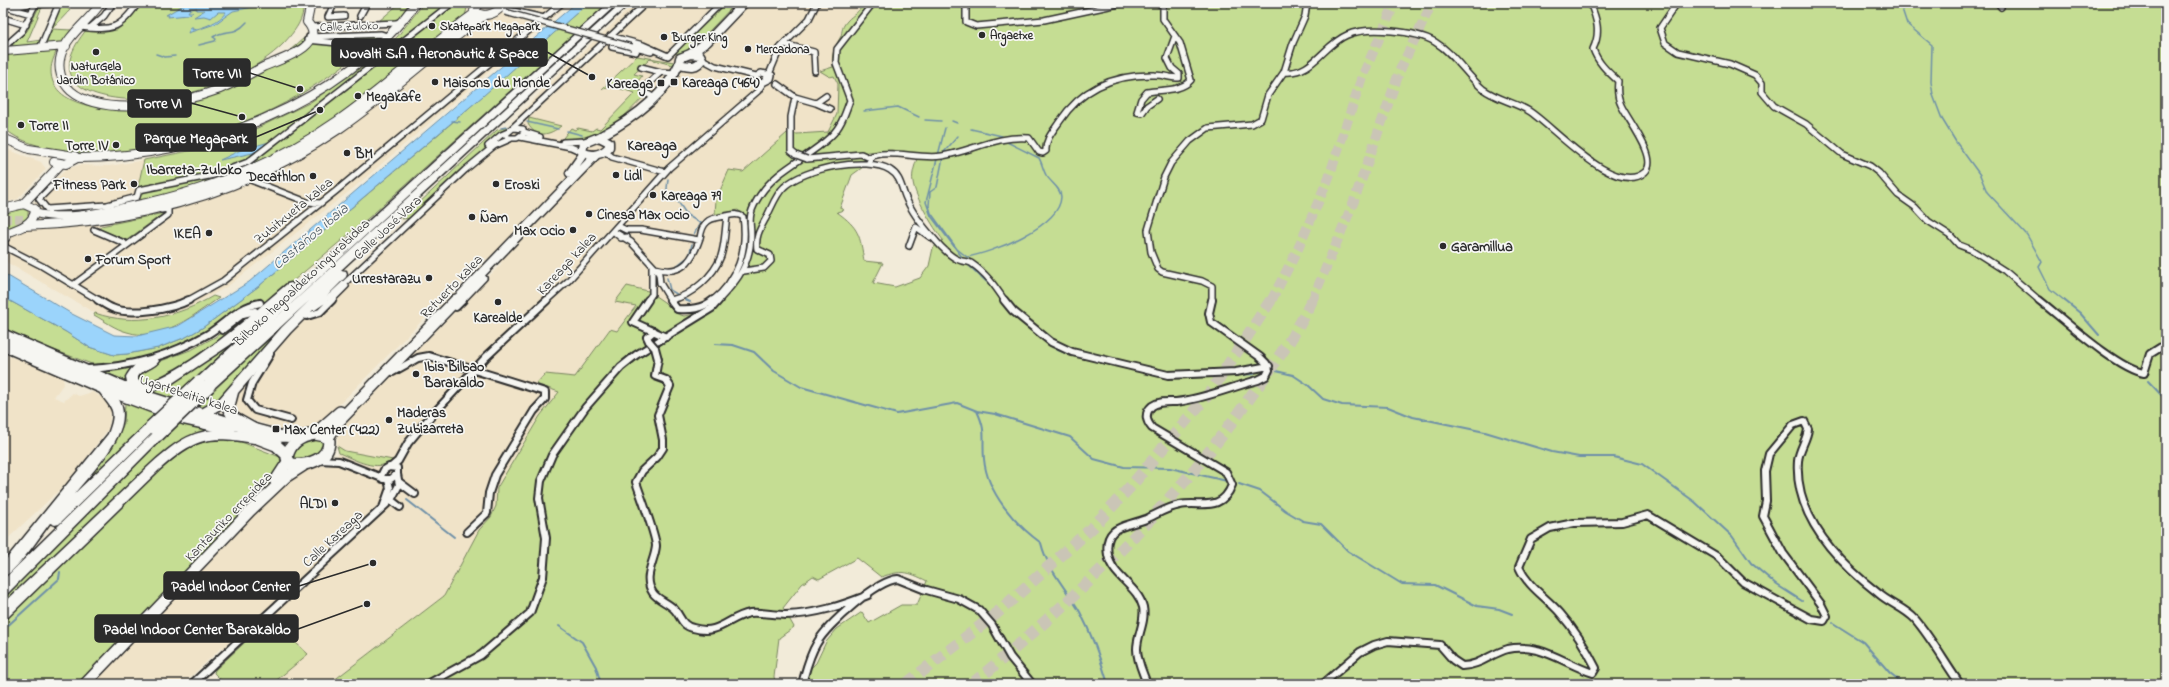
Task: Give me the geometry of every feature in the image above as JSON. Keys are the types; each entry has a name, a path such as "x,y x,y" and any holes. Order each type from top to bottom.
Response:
{"highway":[{"name":"Bilboko hegoaldeko ingurabidea","path":"3,571 204,384 402,195 614,3"},
{"name":"Bilboko hegoaldeko ingurabidea","path":"204,384 433,182 626,3"},
{"path":"174,414 194,417 204,414 223,402 286,330 433,182"},
{"path":"124,386 135,390 144,390 167,381 226,342 402,195"},
{"path":"144,390 135,385 132,380 132,376 141,366 153,360"},
{"path":"13,561 113,436 119,422 119,410 115,400 103,388"},
{"path":"235,390 229,402 229,412 254,434"},
{"name":"Bilboko hegoaldeko ingurabidea","path":"3,590 154,431"},
{"path":"3,612 179,446 197,437 218,432 254,434"}],"main road":[{"path":"583,152 596,155 608,148 631,119 673,76 681,60 707,42 744,3"},
{"path":"673,76 700,63 707,42"},
{"path":"681,60 702,58"},
{"path":"681,60 693,67"},
{"path":"587,141 599,137 631,119"},
{"path":"599,137 607,139 608,148"},
{"name":"Retuerto kalea","path":"315,434 337,416 562,183 583,152 582,146 587,141"},
{"name":"Retuerto kalea","path":"328,438 337,423 482,277 596,155"},
{"name":"Ugartebeitia kalea","path":"3,335 124,386 141,395 204,414 254,434 276,445 287,458"},
{"name":"Ugartebeitia kalea","path":"3,345 103,388 196,422 254,434 303,437"},
{"path":"315,434 328,438 330,442 327,452 319,460 302,466 292,464 287,458 290,447 303,437 315,434"}],"street":[{"path":"6,3 3,6 31,14"},
{"path":"11,3 20,6 50,3"},
{"path":"41,46 59,3"},
{"path":"101,3 67,45 59,65 61,78 70,90 78,96 98,102 142,105 175,101 219,88 268,65 296,54 308,39 312,31 312,27 307,22 311,3"},
{"path":"89,28 100,19 113,3"},
{"path":"81,27 113,29 121,24 138,3"},
{"path":"344,16 328,17 334,4 356,3"},
{"path":"360,16 367,3"},
{"path":"3,138 19,146 56,155 75,156 77,158 111,158 142,155 214,138 246,127 306,97 358,64 387,39 404,20 416,3"},
{"path":"51,187 39,199 47,209 96,206 132,200 137,197 139,190 214,174 248,162 452,3"},
{"path":"35,213 43,215 81,214 145,204 198,189 260,166 301,145 339,120 475,13 475,8 480,3"},
{"name":"Zubitxueta kalea","path":"7,233 4,242 5,247 42,266 113,309 122,311 147,312 182,304 224,281 321,203 562,3"},
{"path":"431,202 493,142 509,131 646,3"},
{"path":"668,57 721,3"},
{"name":"Kareaga kalea","path":"388,469 398,461 408,443 474,370 568,281 665,172 677,160 736,112 758,91 771,75 784,44 809,19 817,3"},
{"path":"744,271 764,268 771,261 770,254 753,246 749,217 751,208 766,186 803,156 830,137 843,120 850,100 846,86 836,63 837,49 873,3"},
{"path":"966,3 966,22 976,26 1033,21 1123,3"},
{"path":"1137,3 1143,3"},
{"path":"1157,3 1163,6 1163,19 1180,42 1191,80 1187,85 1178,88 1147,92 1141,99 1137,112 1142,113 1147,106 1157,99"},
{"path":"1147,684 1137,657 1137,648 1144,621 1143,608 1138,597 1116,574 1110,563 1108,548 1111,535 1121,526 1148,519 1174,507 1187,505 1204,506 1214,503 1229,492 1232,485 1226,472 1152,428 1147,421 1147,413 1156,404 1187,400 1258,380 1269,373 1269,366 1257,354 1211,322 1209,315 1214,293 1212,286 1202,281 1162,272 1158,269 1151,252 1147,234 1148,224 1157,205 1164,177 1176,156 1190,141 1208,128 1259,122 1268,95 1284,72 1305,16 1307,3"},
{"path":"1284,72 1294,72 1311,64 1323,55 1332,44 1355,33 1396,32 1422,36 1436,42 1484,89 1495,97 1517,104 1547,124 1579,154 1613,174 1624,178 1640,176 1646,171 1649,163 1648,152 1619,102 1616,92 1618,80 1603,68 1595,55 1594,49 1598,39 1597,18 1590,3"},
{"path":"1677,3 1660,28 1665,44 1678,52 1728,63 1756,74 1762,80 1764,86 1762,92 1774,106 1806,124 1842,154 1870,166 1879,173 1898,195 1915,207 1928,221 1950,236 1959,245 1972,250 2005,271 2091,342 2128,368 2137,372 2144,372 2146,358 2150,351 2166,344"},
{"path":"4,49 15,39 26,24 35,4"},
{"path":"108,220 161,208 248,179 297,155 339,130 485,15 501,8 544,18"},
{"path":"501,8 681,60"},
{"path":"475,13 485,15"},
{"path":"3,18 26,24"},
{"name":"Calle Zuloko","path":"312,27 395,23 404,20"},
{"name":"Calle Zuloko","path":"308,39 381,34 385,35 387,39"},
{"path":"610,36 643,45 668,57"},
{"path":"428,684 481,654 530,613 543,577 546,538 539,498 541,481 552,455 577,419 608,380 636,355 712,308 733,288 744,271 756,239 783,187 807,173 869,161 884,152 932,157 944,156 1016,136 1029,138 1039,152 1043,153 1046,151 1046,142 1068,107 1093,87 1123,76 1155,75 1179,78 1179,74 1172,68 1167,58 1175,36"},
{"path":"308,39 369,46"},
{"path":"784,44 814,52 815,71"},
{"path":"4,49 67,45"},
{"path":"4,49 67,45"},
{"path":"612,47 668,57"},
{"path":"632,47 660,56"},
{"path":"702,58 715,66"},
{"path":"693,67 715,66 756,76 761,73 771,75 776,84 795,97 830,109"},
{"path":"641,67 673,76"},
{"path":"653,97 644,92 643,89 661,72"},
{"path":"756,76 756,80 763,83 776,84"},
{"path":"816,104 826,96"},
{"path":"795,97 792,105 791,151 796,155 807,159 861,154 869,161 887,168 901,182 909,202 936,242"},
{"path":"520,137 524,131 524,120 531,111"},
{"path":"510,139 506,135 509,131 519,128 559,142 587,141"},
{"path":"465,170 494,146 510,139 520,137 571,147 583,152"},
{"path":"608,148 612,158 665,172"},
{"path":"56,155 54,161 60,165"},
{"path":"23,204 60,165 77,158"},
{"path":"248,179 307,202 321,203"},
{"name":"Calle José Vara","path":"431,202 411,225 354,279 321,308 311,311 321,304 431,202"},
{"path":"3,209 23,204 33,207 35,213"},
{"path":"7,233 25,226 74,224 126,218 165,209 170,210 167,216 73,285"},
{"path":"25,226 35,213"},
{"path":"627,237 647,258 652,267 659,274 660,280 677,310 698,310 706,305 727,286 738,270 743,252 744,217 739,214 711,219 706,223 694,255 688,263 660,280"},
{"path":"671,300 686,296 719,264 722,256 727,216"},
{"path":"620,223 623,230 641,230 699,240"},
{"path":"909,246 916,227 958,260 969,262 995,284 1000,295 1013,311 1051,342 1072,352 1168,375 1236,372 1269,366"},
{"path":"94,230 124,243"},
{"path":"627,237 631,230"},
{"path":"613,231 622,238 627,237"},
{"path":"652,267 663,271 673,272"},
{"path":"652,267 652,294 633,322 666,337"},
{"path":"372,387 385,379 395,369 482,277"},
{"path":"84,370 115,369 186,345 210,333 248,305 258,307 243,314 220,331 195,345 153,360"},
{"path":"286,330 252,383 247,400 255,410 291,420"},
{"path":"654,331 647,337 659,353 655,376 666,380 670,386 658,416 663,437 663,448 658,457 642,468 636,482 656,545 649,572 649,581 653,593 675,610 683,623 691,628 701,630 721,628 742,615 752,613 790,615 840,607 868,594 894,579 902,579 923,589 952,595 964,601 984,615 1006,652 1032,684"},
{"path":"395,369 418,358 429,356 541,390 546,395 534,411 495,475 489,493 487,513 467,532"},
{"path":"1323,684 1360,652 1388,640 1440,645 1460,665 1466,666 1475,664 1502,650 1513,648 1544,650 1593,673 1596,668 1575,633 1561,614 1529,582 1519,566 1530,540 1540,531 1552,526 1626,522 1642,514 1648,515 1718,557 1743,582 1810,618 1824,621 1827,616 1821,604 1783,553 1763,516 1766,503 1766,464 1768,457 1792,425 1801,421 1804,422 1808,429 1799,456 1799,474 1802,492 1817,531 1834,552 1886,599 1906,610 1915,619 1960,684"},
{"path":"327,452 339,462"},
{"path":"250,511 279,476 287,458"},
{"path":"319,460 339,462 368,472 387,482 399,482 415,494"},
{"name":"Kantauriko errepidea","path":"85,684 250,511 286,476 302,466"},
{"path":"368,472 396,468 399,482"},
{"name":"Calle Kareaga","path":"384,507 388,469"},
{"path":"387,482 397,474"},
{"path":"387,482 392,490 391,500 400,507"},
{"name":"Calle Kareaga","path":"192,684 384,507 397,491 399,482"},
{"path":"802,684 810,654 824,631 868,594"}],"shaded area":[{"path":"424,3 570,3 351,190 228,286 187,309 149,319 109,318 95,313 3,260 3,245 36,200 65,170 79,165 109,166 169,156 227,141 268,124 336,86 401,34"},
{"path":"635,3 863,3 860,11 847,20 841,29 841,37 834,47 832,61 834,76 838,84 837,114 828,132 797,134 787,133 743,172 729,170 716,215 738,210 746,217 746,251 740,272 710,307 696,314 684,316 675,313 664,302 636,305 617,331 610,329 575,378 545,374 536,384 559,392 540,416 497,488 496,506 491,517 479,530 444,596 329,684 227,684 219,664 223,646 183,684 91,684 205,567 278,489 302,470 319,466 329,466 339,453 337,446 338,432 502,263 484,258 320,424 303,430 283,430 243,417 237,410 236,401 243,387 317,305 407,219 506,129 547,85"},
{"path":"3,148 41,162 46,169 18,199 3,204"},
{"path":"3,354 59,374 64,383 54,397 64,401 73,393 79,396 93,392 111,405 111,411 108,429 70,480 3,543"}],"green space":[{"path":"143,3 303,3 303,9 301,20 295,30 273,53 250,69 210,87 182,95 139,100 95,94 79,85 70,72 72,53 87,29 117,30 130,19"},
{"path":"400,3 409,3 398,20 379,21"},
{"path":"424,3 472,3 467,8 465,16 330,122 301,141 265,160 204,184 134,204 144,160 204,148 243,135 309,103 361,68 397,37"},
{"path":"588,3 608,3 373,214 214,345 183,366 152,383 143,385 137,383 136,377 153,364 193,349 215,337 245,316 255,311 262,301 261,298 250,302 193,340 170,349 105,369 3,331 3,297 66,332 89,347 114,355 158,348 186,337 202,328 259,286 454,121"},
{"path":"727,3 736,3 690,51 674,54"},
{"path":"863,3 2166,3 2166,684 794,684 816,663 826,642 837,629 862,612 869,623 901,605 917,605 927,581 909,573 894,573 881,577 857,558 819,579 813,576 802,584 783,608 794,627 779,638 774,677 776,684 329,684 444,596 479,530 491,517 496,506 497,488 540,416 559,392 536,384 545,374 575,377 610,329 617,331 636,306 615,302 627,286 648,291 664,302 675,313 684,316 696,314 710,307 740,272 746,251 746,217 738,210 716,215 715,213 716,200 729,170 743,172 787,133 797,134 828,132 837,114 838,84 834,76 830,77 820,71 833,67 832,59 836,45 841,36 843,26 862,6","holes":["892,150 918,155 913,175 914,188 925,212 943,240 933,248 929,266 920,278 895,287 873,283 883,263 864,261 860,238 850,223 837,212 844,210 840,208 852,175 863,167 867,152"]},
{"path":"57,4 42,7 27,42 42,40 40,44 12,45 27,31 39,7"},
{"path":"63,4 70,10 52,29 72,30 62,43 42,44 59,5"},
{"path":"382,35 334,72 286,102 233,126 175,143 108,153 67,151 25,141 9,133 3,127 3,55 9,53 57,49 52,62 51,70 54,84 63,94 76,102 92,106 109,109 141,109 154,108 240,83 273,65 304,38"},
{"path":"637,56 674,62 676,66 650,59 634,74 642,76 634,86 653,87 630,111 606,129 584,137 568,139 563,138 571,128 575,130 578,128 592,131 596,128 600,129 635,93 614,87 602,89"},
{"path":"529,118 561,126 552,132 539,134 531,129 528,124"},
{"path":"508,127 412,218 402,219 497,130"},
{"path":"20,208 28,211 28,218 21,224 3,231 3,212"},
{"path":"164,213 127,240 99,229 101,226"},
{"path":"213,296 219,298 176,326 152,334 139,334 123,331 94,315 95,313 125,319 156,318 185,309"},
{"path":"262,317 170,401 151,392 190,371"},
{"path":"287,322 231,388 218,399 206,406 195,408"},
{"path":"139,363 127,381 104,372 119,370"},
{"path":"125,403 158,412 60,507 118,435 124,423"},
{"path":"182,420 218,430 209,431 183,440 3,610 3,599 95,505"},
{"path":"231,438 280,457 281,466 278,473 80,684 3,684 3,621 118,509 183,450 212,439"},
{"path":"307,439 323,440 324,448 307,461 293,458 292,452"},
{"path":"337,446 345,451 393,460 387,464 366,464 339,453"},
{"path":"270,619 308,654 272,684 225,684 214,673 215,670"}],"water":[{"path":"187,3 227,3 223,7 227,7 264,3 263,5 233,11 215,24 188,33 191,27 193,27 192,30 211,24 220,19 226,12 218,12 211,18 204,16 194,17 205,10 196,10 197,8 190,9 188,12 193,12 188,15 168,17 169,15 166,15"},
{"name":"Castaños ibaia","path":"576,3 588,3 483,96 259,286 202,328 186,337 158,348 114,355 89,347 66,332 3,297 3,273 72,314 114,335 137,336 178,326 249,282"},
{"path":"269,142 253,153 220,160 241,150"}],"waterway":[{"path":"1900,3 1907,24 1932,45 1931,82 1933,95 1942,119 1956,142 1980,175 1987,192 2027,235 2042,262 2039,267 2050,289 2065,301"},
{"path":"199,45 215,41 216,39 213,37 218,34 234,31 242,27 247,22"},
{"path":"156,54 165,57 175,56"},
{"path":"864,111 898,107 919,117"},
{"path":"925,120 941,121"},
{"path":"452,121 460,122"},
{"path":"952,121 957,123"},
{"path":"527,122 558,129"},
{"path":"501,128 507,127"},
{"path":"945,128 926,202 931,216 962,257"},
{"path":"971,129 1002,136"},
{"path":"567,131 582,135"},
{"path":"958,136 944,152 937,187 930,192 929,206 931,213 957,249 967,257 978,255 1023,237 1049,218 1058,208 1061,197 1061,194 1057,188 1046,175 1039,158 1007,142 997,143"},
{"path":"668,179 666,198 677,200 687,215 700,223 694,234"},
{"path":"675,267 689,256 692,244"},
{"path":"968,265 991,286 1002,301"},
{"path":"667,278 670,290 688,301"},
{"path":"685,300 690,302"},
{"path":"1001,300 1006,307"},
{"path":"2064,300 2080,313 2099,335"},
{"path":"1044,340 1058,350 1071,355"},
{"path":"715,344 733,345 754,352 774,371 801,387 897,414 957,403 977,411"},
{"path":"1276,371 1293,375 1308,385 1323,399 1342,405 1388,407 1413,417 1485,432 1552,452 1579,457 1614,457 1642,464 1695,502 1732,536 1751,563 1777,585 1802,601"},
{"path":"1237,375 1254,374"},
{"path":"1175,378 1232,375"},
{"path":"2148,381 2166,400"},
{"path":"977,411 995,414 1070,437 1094,459 1124,467 1170,468 1227,481"},
{"path":"977,411 983,430 986,472 996,496 1012,517 1041,543 1053,571 1080,612 1096,648 1108,684"},
{"path":"1239,484 1260,491 1286,511 1303,521 1321,524 1348,551 1402,584 1435,585 1477,606 1499,609 1512,614"},
{"path":"407,500 454,537"},
{"path":"3,630 59,579 60,572"},
{"path":"1833,623 1863,642 1890,673 1904,684"},
{"path":"559,626 582,642 596,667 601,684"}],"tunnel":[{"path":"475,19 495,3"},
{"path":"1271,301 1298,249 1329,177 1362,77 1395,3"},
{"path":"1312,301 1354,201 1400,70 1432,3"},
{"path":"387,88 419,62"},
{"path":"339,125 362,107"},
{"path":"184,197 251,174 312,142"},
{"path":"114,214 172,200"},
{"path":"3,219 66,219"},
{"path":"906,684 997,613 1093,527 1131,486 1211,391 1271,300"},
{"path":"972,684 1088,582 1124,547 1193,471 1225,431 1279,357 1312,300"}],"place":[{"name":"Skatepark Megapark","path":"432,26"},
{"name":"Argaetxe","path":"982,35"},
{"name":"Burger King","path":"664,37"},
{"name":"Mercadona","path":"748,49"},
{"name":"NaturGela Jardin Botánico","path":"96,52"},
{"name":"Novalti S.A . Aeronautic & Space","path":"592,77"},
{"name":"Maisons du Monde","path":"435,82"},
{"name":"Kareaga (464)","path":"674,82"},
{"name":"Kareaga","path":"661,83"},
{"name":"Torre VII","path":"300,89"},
{"name":"Megakafe","path":"358,96"},
{"name":"Parque Megapark","path":"320,110"},
{"name":"Torre VI","path":"242,117"},
{"name":"Torre II","path":"21,125"},
{"name":"Torre IV","path":"116,145"},
{"name":"BM","path":"347,153"},
{"name":"Lidl","path":"616,175"},
{"name":"Decathlon","path":"313,176"},
{"name":"Fitness Park","path":"134,184"},
{"name":"Eroski","path":"496,184"},
{"name":"Kareaga 79","path":"653,195"},
{"name":"Cinesa Max Ocio","path":"589,214"},
{"name":"Ñam","path":"472,217"},
{"name":"Max Ocio","path":"573,230"},
{"name":"IKEA","path":"209,233"},
{"name":"Garamillua","path":"1443,246"},
{"name":"Forum Sport","path":"88,259"},
{"name":"Urrestarazu","path":"429,278"},
{"name":"Karealde","path":"498,302"},
{"name":"Ibis Bilbao Barakaldo","path":"416,374"},
{"name":"Maderas Zubizarreta","path":"389,420"},
{"name":"Max Center (422)","path":"276,429"},
{"name":"ALDI","path":"335,503"},
{"name":"Padel Indoor Center","path":"373,563"},
{"name":"Padel Indoor Center Barakaldo","path":"367,604"}],"district":[{"name":"Kareaga","path":"652,145"},
{"name":"Ibarreta-Zuloko","path":"194,169"}]}
